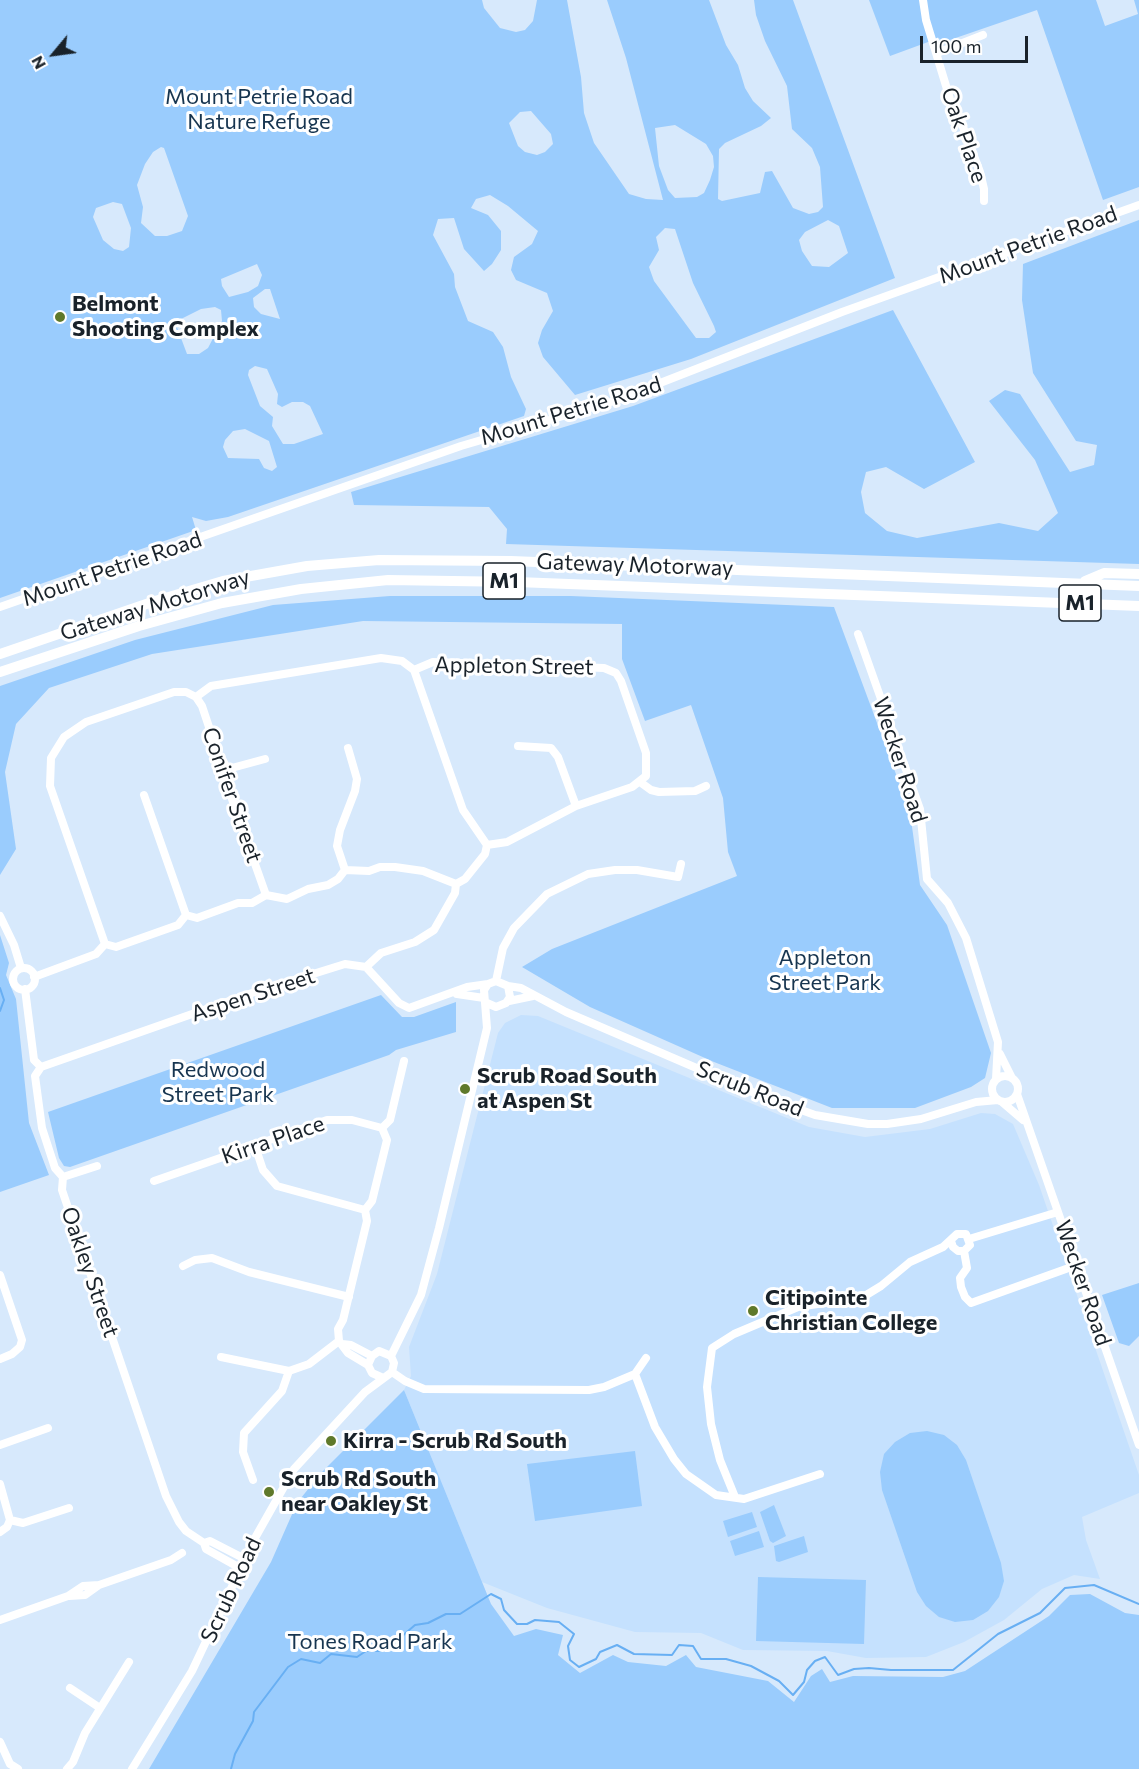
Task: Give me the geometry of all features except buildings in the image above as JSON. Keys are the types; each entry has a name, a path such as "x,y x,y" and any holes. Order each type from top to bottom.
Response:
{"highway":[{"name":"Gateway Motorway","path":"0,654 154,601 223,581 344,562 433,558 1139,586"},
{"path":"1082,582 1104,573 1139,574"},
{"name":"Gateway Motorway","path":"0,672 198,609 273,593 388,580 506,581 1139,606"}],"street":[{"name":"Oak Place","path":"923,0 950,99 980,172 984,201"},
{"path":"937,53 983,35"},
{"name":"Mount Petrie Road","path":"0,607 461,446 624,397 842,312 1139,205"},
{"name":"Wecker Road","path":"858,634 920,809 927,879 948,903 966,938 999,1052 1017,1085 1024,1121 1139,1445"},
{"path":"105,944 50,786 51,758 64,737 86,722 174,692 186,692 196,697 211,686 381,658 402,662 414,670 463,810 487,845 485,854 465,879 456,884"},
{"name":"Appleton Street","path":"414,670 425,664 441,662 611,669 621,681 646,753 646,776 640,782"},
{"name":"Conifer Street","path":"196,697 202,706 218,754 228,769 227,785 266,895"},
{"path":"518,746 551,748 558,757 576,806"},
{"path":"345,870 337,846 340,830 356,791 357,778 348,748"},
{"path":"228,769 265,759"},
{"path":"487,845 507,842 576,806 632,787 640,782 651,790 659,792 695,791 706,786"},
{"path":"144,795 186,915"},
{"path":"392,1372 394,1363 391,1356 396,1341 415,1310 427,1275 487,1028 486,1000 503,948 514,927 547,894 588,874 615,870 678,880 681,864"},
{"path":"345,870 369,871 380,867 413,869 447,878 456,884"},
{"path":"186,915 198,918 238,903 252,903 266,895 287,900 308,889 328,885 338,879 345,870"},
{"path":"456,884 455,893 434,930 415,942 381,953 366,967 399,1003 409,1008 467,987 492,982 508,986 509,1000"},
{"path":"105,944 116,947 178,925 186,915"},
{"path":"0,916 14,945 21,968"},
{"path":"34,977 96,954 105,944"},
{"name":"Aspen Street","path":"41,1067 252,993 345,964 366,967"},
{"path":"21,968 30,969 34,977 33,985 26,989 18,987 13,981 15,973 21,968"},
{"name":"Scrub Road","path":"508,986 521,988 534,996 757,1094 815,1115 868,1124 905,1122 945,1113 976,1102 1000,1101"},
{"name":"Oakley Street","path":"26,989 34,1060 41,1067 35,1076 42,1128 55,1168 63,1177 62,1190 166,1496 179,1522 204,1542 206,1549 240,1568"},
{"path":"452,994 467,993 500,1007"},
{"path":"487,1028 500,1007 509,1000 534,996"},
{"name":"Wecker Road","path":"999,1052 992,1094 1024,1121"},
{"path":"392,1372 381,1377 372,1373 368,1365 348,1353 340,1342 338,1329 349,1297 367,1221 365,1210 372,1201 387,1140 382,1128 390,1120 404,1060"},
{"path":"994,1082 1004,1076 1012,1078"},
{"name":"Scrub Road","path":"976,1102 994,1082"},
{"path":"1000,1101 1011,1101 1017,1094"},
{"name":"Kirra Place","path":"154,1181 246,1149 256,1149 264,1142 327,1120 352,1120 382,1128"},
{"path":"256,1149 263,1170 278,1186 365,1210"},
{"path":"63,1177 98,1166"},
{"path":"969,1239 1058,1212"},
{"path":"735,1497 720,1460 711,1424 707,1387 712,1348 734,1334 798,1307 863,1297 881,1286 910,1262 951,1241 960,1233 969,1239 970,1245 964,1251"},
{"path":"951,1241 955,1249 964,1251"},
{"path":"964,1251 967,1268 960,1278 961,1287 971,1303 1077,1265"},
{"path":"183,1266 203,1258 212,1258 249,1272 349,1297"},
{"path":"0,1275 22,1340 20,1347 12,1354 0,1359"},
{"path":"368,1365 372,1356 382,1352 396,1341"},
{"path":"340,1342 372,1356"},
{"path":"221,1357 289,1371 309,1364 340,1342"},
{"path":"382,1352 391,1356"},
{"path":"392,1372 414,1385 437,1389 589,1390 604,1387 635,1374 646,1358"},
{"path":"253,1480 243,1452 244,1433 282,1391 289,1371"},
{"name":"Scrub Road","path":"365,1392 372,1373"},
{"path":"635,1374 655,1427 686,1474 716,1495 744,1499 820,1474"},
{"name":"Scrub Road","path":"132,1769 192,1671 270,1507 294,1469 381,1377"},
{"path":"0,1445 48,1428"},
{"path":"0,1485 10,1520 8,1527 0,1532"},
{"path":"10,1520 29,1522 69,1508"},
{"name":"Oakley Street","path":"204,1542 210,1541 245,1559"},
{"path":"0,1620 68,1596 82,1586 99,1585 171,1560 182,1553"},
{"path":"67,1769 73,1762 85,1732 129,1662"},
{"path":"70,1688 100,1708"},
{"path":"0,1742 10,1764 18,1769"}],"shaded area":[{"name":"Citipointe Christian College","path":"521,1015 538,1016 809,1127 865,1137 930,1129 981,1113 995,1114 1013,1124 1039,1185 1139,1475 1139,1493 1082,1517 1086,1540 1100,1579 1074,1575 1042,1589 1004,1620 964,1642 926,1657 866,1658 827,1651 743,1650 701,1633 635,1632 547,1608 482,1582 404,1390 411,1376 409,1347 437,1274 498,1033 505,1023"}],"green space":[{"name":"Mount Petrie Road Nature Refuge","path":"0,0 482,0 484,8 500,28 516,32 525,30 533,21 537,0 567,0 581,77 584,113 594,143 629,194 646,199 663,200 626,58 607,0 709,0 726,45 738,65 745,88 753,101 771,118 761,126 725,143 719,149 718,199 722,201 760,193 765,172 772,171 793,208 809,214 818,212 823,207 820,167 812,148 792,129 787,86 765,41 756,15 754,0 793,0 895,278 691,359 575,395 543,357 538,343 542,330 553,311 547,293 516,280 511,270 514,257 532,244 538,231 508,206 490,195 476,199 471,208 488,215 501,231 501,250 492,264 484,271 464,249 454,218 438,219 433,235 454,274 455,287 468,321 493,332 503,347 511,377 526,409 524,416 228,517 206,521 192,517 196,530 0,598","holes":["531,111 551,134 553,144 545,152 537,155 525,152 518,146 509,123 520,112","675,125 706,144 713,156 714,167 704,193 697,197 675,198 668,190 659,166 655,128","161,147 164,148 188,216 182,231 167,236 155,236 141,223 143,207 137,185 145,164 153,152","113,202 122,204 131,228 129,247 123,251 114,249 103,240 93,217 96,208","828,220 839,226 848,253 829,267 812,266 802,251 799,240 805,232","665,228 675,229 693,283 716,332 709,338 696,338 654,281 649,267 659,250 656,237","257,264 262,275 258,286 248,292 229,297 222,286 221,279","265,289 270,289 280,319 261,314 254,307 253,298","215,307 221,310 222,321 208,348 199,354 187,354 175,322 201,309","255,366 267,369 278,394 277,404 282,407 292,402 303,402 310,406 323,434 294,444 283,444 272,426 273,417 260,406 248,375 249,370","245,429 269,441 277,467 272,471 264,468 259,459 228,458 223,447 225,440 233,431"]},
{"path":"869,0 1096,0 1105,26 1138,14 1134,0 1139,0 1139,187 1103,200 1037,10 941,43 939,38 890,56"},
{"path":"1139,220 1139,564 506,544 507,529 489,507 354,505 351,492 633,406 893,310 975,462 924,489 886,467 866,472 861,492 865,513 887,531 917,538 999,523 1038,531 1058,513 1035,460 989,401 1005,390 1020,394 1070,472 1094,465 1097,445 1076,441 1033,373 1022,300 1023,264"},
{"name":"Appleton Street Park","path":"390,596 571,596 834,607 910,812 920,885 947,925 991,1053 985,1078 971,1087 915,1108 832,1108 714,1062 590,1007 522,967 552,949 737,876 728,852 723,798 691,705 645,721 622,659 622,624 363,621 152,654 49,688 16,724 5,772 16,849 0,875 0,686 135,640 273,605"},
{"path":"0,935 9,963 6,975 16,999 29,1123 49,1175 0,1192"},
{"name":"Redwood Street Park","path":"381,995 402,1017 414,1017 456,1002 456,1032 396,1050 389,1055 70,1167 64,1166 59,1158 48,1112"},
{"path":"1139,1283 1139,1336 1129,1346 1119,1343 1102,1295"},
{"name":"Tones Road Park","path":"404,1390 491,1604 514,1636 536,1629 563,1635 558,1655 580,1673 613,1655 628,1662 666,1666 686,1655 696,1667 768,1681 794,1702 811,1676 822,1669 830,1682 853,1676 943,1677 965,1671 1049,1616 1070,1595 1090,1594 1125,1613 1139,1615 1139,1769 149,1769 271,1562 297,1503 321,1473"},
{"path":"927,1431 944,1435 957,1445 966,1460 1001,1563 1004,1581 999,1597 988,1611 973,1620 955,1622 939,1617 926,1606 917,1592 882,1490 880,1472 884,1454 895,1442 910,1433"},
{"path":"635,1451 642,1506 535,1521 527,1464"},
{"path":"774,1505 786,1536 773,1543 770,1541 760,1512"},
{"path":"752,1512 757,1527 728,1537 723,1521"},
{"path":"759,1531 764,1547 735,1556 730,1541"},
{"path":"804,1536 808,1552 776,1561 774,1546"},
{"path":"758,1577 866,1580 864,1644 756,1641"}],"waterway":[{"path":"0,988 4,1000 0,1011"},
{"path":"231,1769 235,1754 253,1721 254,1712 288,1667 301,1659 320,1663 331,1654 357,1657 366,1651 385,1651 415,1625 428,1623 446,1614 460,1614 491,1594 501,1599 504,1610 517,1624 527,1624 535,1620 559,1622 574,1634 568,1646 570,1660 579,1667 596,1659 600,1652 617,1645 634,1654 672,1655 679,1645 693,1646 701,1659 726,1659 751,1666 779,1681 793,1695 804,1682 807,1670 815,1661 825,1657 838,1675 854,1669 869,1668 953,1670 998,1634 1040,1613 1065,1588 1094,1585 1139,1604"}],"place":[{"name":"Belmont Shooting Complex","path":"60,317"},
{"name":"Scrub Road South at Aspen St","path":"465,1089"},
{"name":"Citipointe Christian College","path":"753,1311"},
{"name":"Kirra - Scrub Rd South","path":"331,1441"},
{"name":"Scrub Rd South near Oakley St","path":"269,1492"}]}
